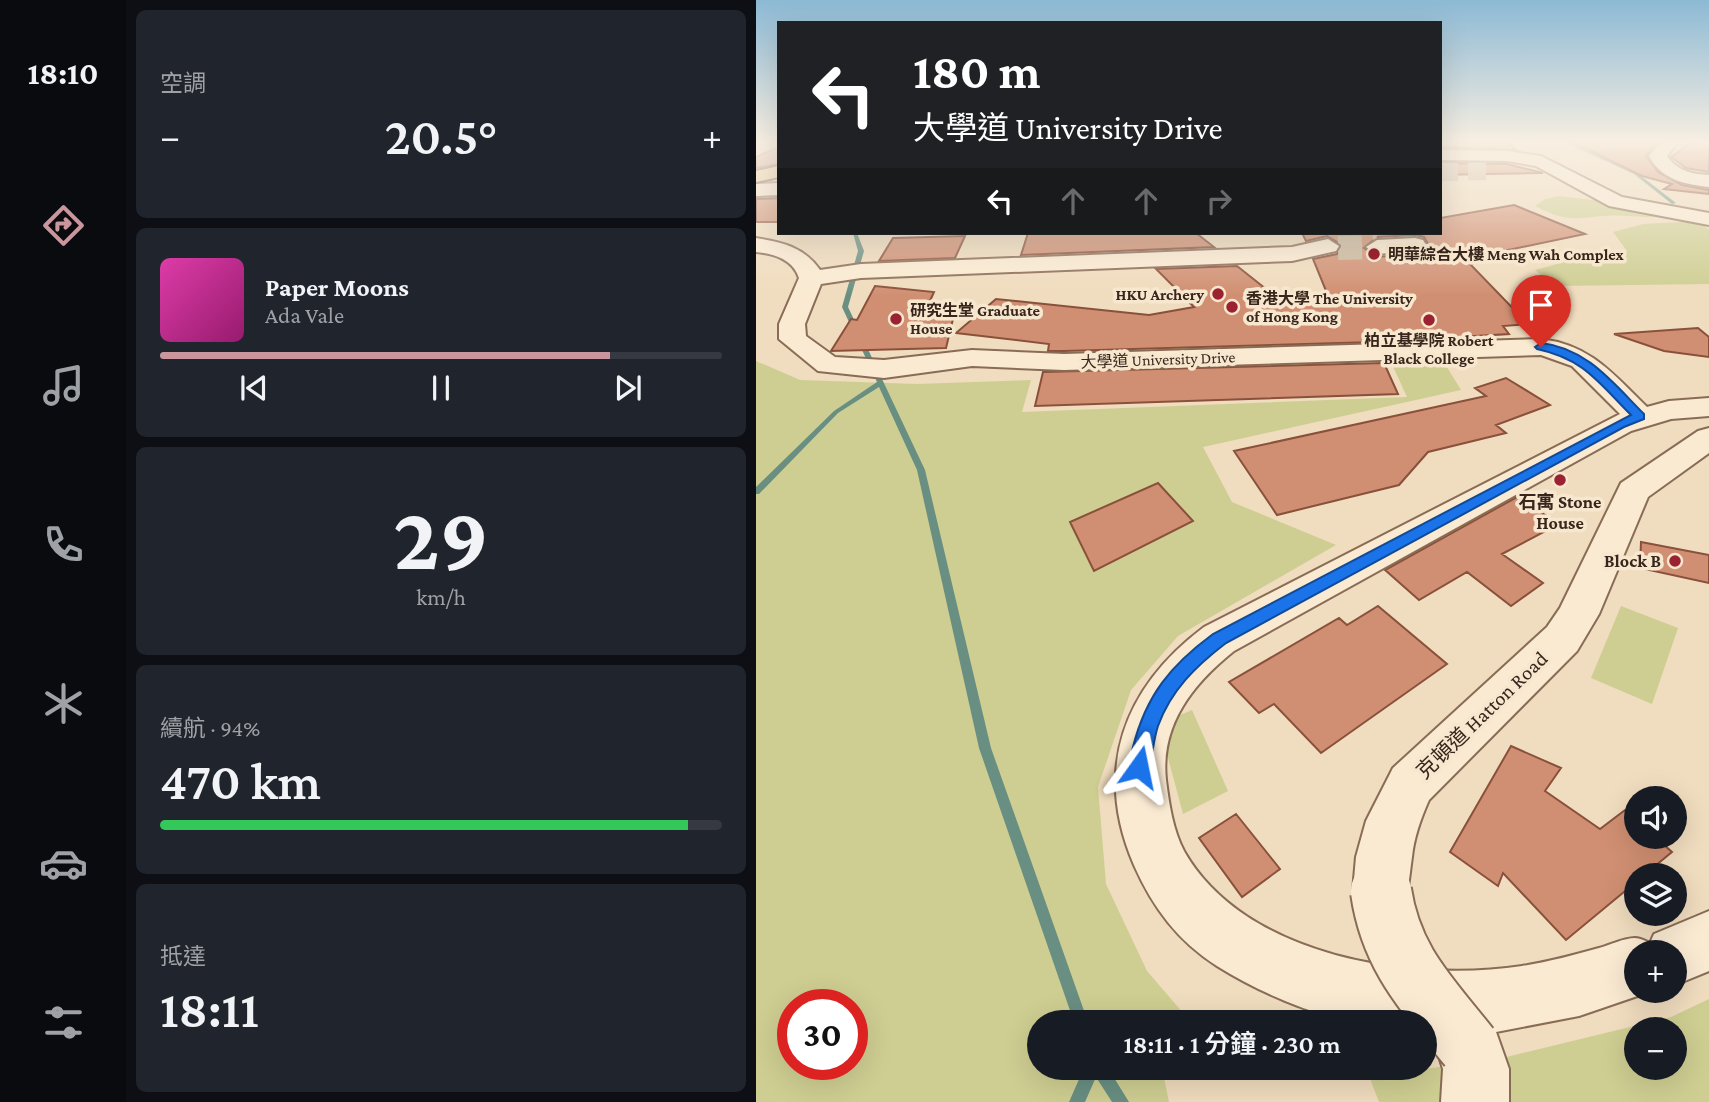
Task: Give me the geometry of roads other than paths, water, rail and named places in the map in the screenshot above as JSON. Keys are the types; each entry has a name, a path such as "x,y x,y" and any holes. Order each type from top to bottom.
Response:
{"street":[{"path":"1602,193 1616,202 1708,219"},
{"path":"756,245 797,257 810,272 811,278 856,272 1292,254 1330,248"},
{"path":"1377,247 1415,245"},
{"name":"大學道 University Drive","path":"811,278 792,324 793,339 828,365 884,369 972,358 1064,362 1391,350 1483,351 1541,347 1558,349 1582,360 1639,416"},
{"path":"1624,972 1578,986 1507,999 1452,1002 1415,1000 1349,988 1265,960 1220,935 1179,893 1161,863 1145,812 1139,767 1148,726 1166,690 1179,672 1219,639 1620,424 1639,416 1709,407"},
{"name":"克頓道 Hatton Road","path":"1472,1074 1395,951 1385,926 1381,891 1384,857 1393,821 1412,784 1562,639 1578,614 1633,491 1709,438"},
{"path":"1687,951 1709,941"}],"waterway":[{"path":"1662,193 1674,203"},
{"path":"856,235 861,251 845,307 921,470 985,748 1077,1010"},
{"path":"756,492 836,412 880,383"},
{"path":"1077,1102 1087,1080"},
{"path":"1107,1080 1121,1102"}],"tunnel":[{"path":"1338,248 1377,247"}],"place":[{"name":"明華綜合大樓 Meng Wah Complex","path":"1374,254"},
{"name":"HKU Archery","path":"1218,294"},
{"name":"香港大學 The University of Hong Kong","path":"1232,307"},
{"name":"研究生堂 Graduate House","path":"896,319"},
{"name":"柏立基學院 Robert Black College","path":"1429,320"},
{"name":"石寓 Stone House","path":"1560,480"},
{"name":"Block B","path":"1675,561"}]}
